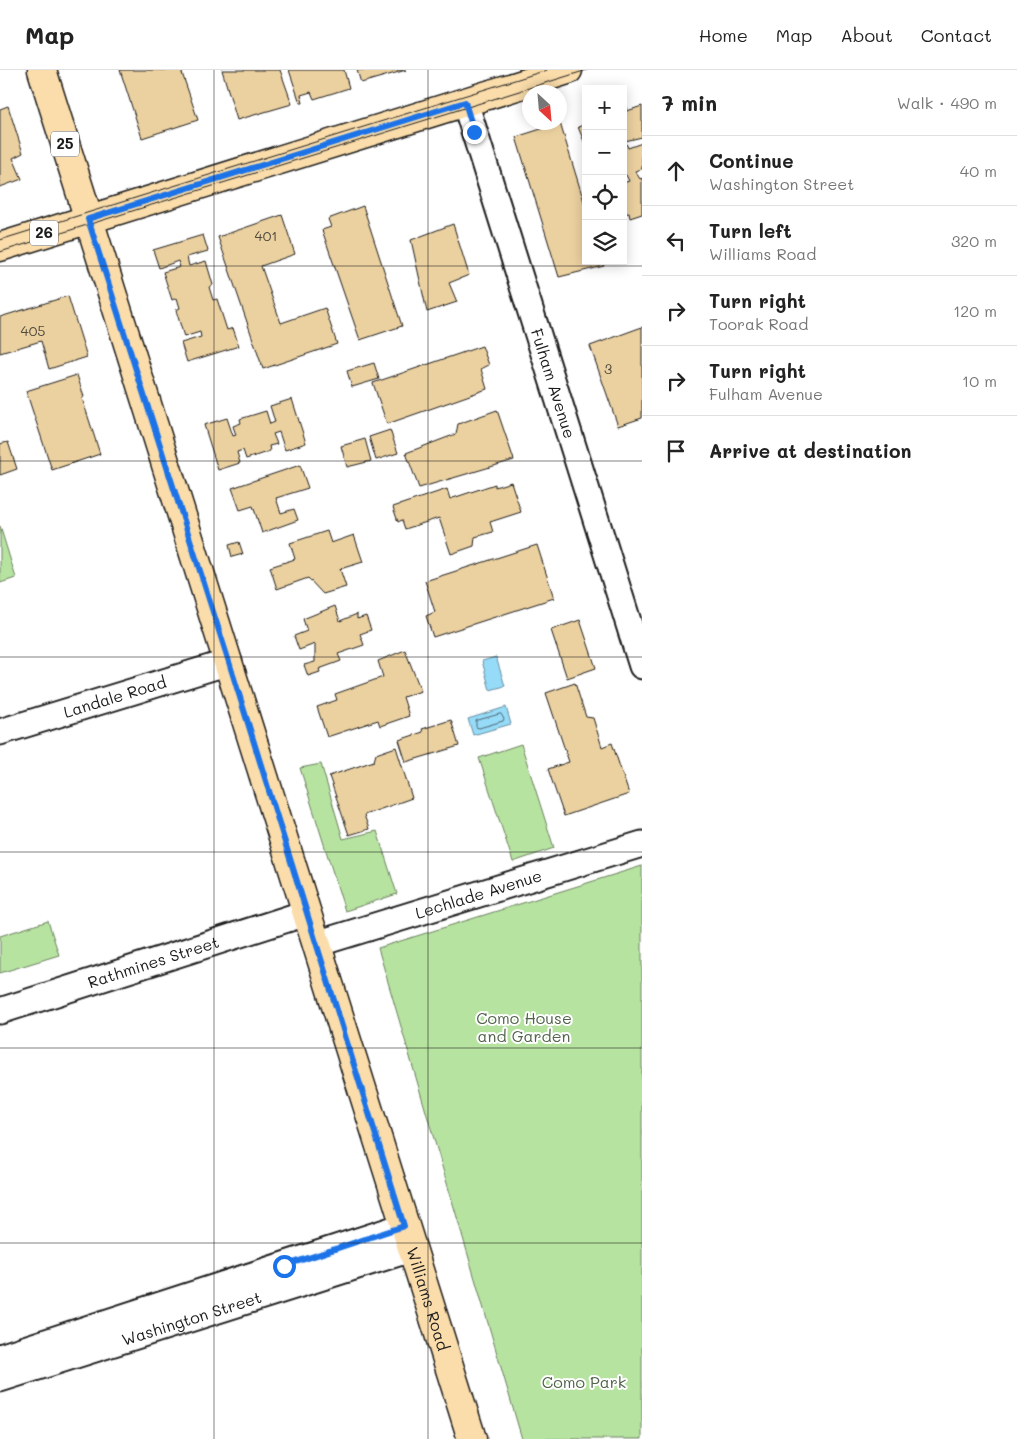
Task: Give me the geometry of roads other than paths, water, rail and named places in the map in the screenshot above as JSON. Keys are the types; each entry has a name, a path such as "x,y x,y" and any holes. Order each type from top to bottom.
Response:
{"main road":[{"name":"Williams Road","path":"42,70 472,1439"},
{"name":"26","path":"0,247 568,70"}],"street":[{"name":"Fulham Avenue","path":"465,102 642,666"},
{"name":"Landale Road","path":"0,732 229,662"},
{"name":"Lechlade Avenue","path":"316,944 642,844"},
{"name":"Rathmines Street","path":"0,1011 306,913"},
{"name":"Washington Street","path":"0,1357 408,1238"},
{"name":"Washington Street","path":"0,1379 408,1238"}],"water":[{"path":"496,657 505,686 490,690 482,661"},
{"path":"506,707 511,724 473,735 468,719"}],"tram line":[{"path":"0,240 547,70"},
{"path":"0,252 587,70"}],"park label":[{"name":"Como House and Garden","path":"524,1027"},
{"name":"Como Park","path":"584,1382"}]}
